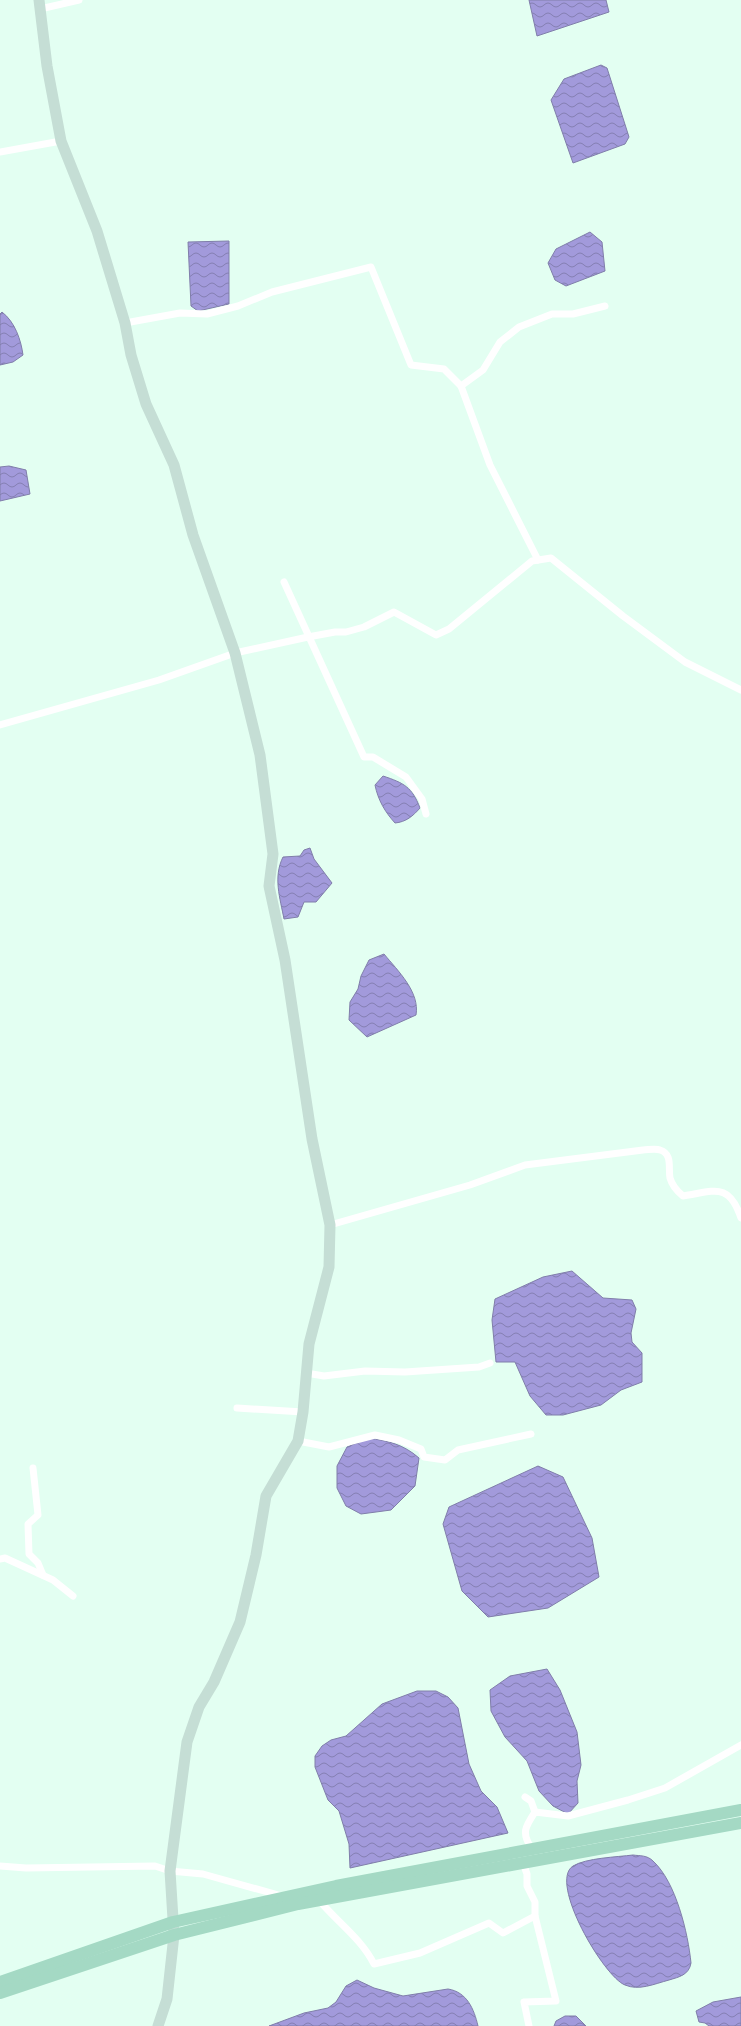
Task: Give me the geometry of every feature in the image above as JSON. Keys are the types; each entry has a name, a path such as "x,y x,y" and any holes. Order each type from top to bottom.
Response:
{"main road":[{"path":"39,4 47,66 60,141 97,231 125,323 131,355 146,404 174,465 193,535 234,653 260,755 273,854 269,886 285,960 312,1139 330,1225 329,1267 309,1344 303,1412 298,1441 266,1496 240,1622 214,1682 199,1707 187,1742 170,1871 174,1935 167,1999 158,2026"},
{"path":"0,1993 174,1935 298,1904 316,1896 532,1848 741,1810"},
{"path":"0,1982 173,1922 285,1896 316,1896 523,1863 741,1823"}],"street":[{"path":"39,4 79,0"},
{"path":"0,152 60,141"},
{"path":"125,323 180,312 207,314 238,306 272,292 371,267 411,365 444,369 461,386 490,465 538,560"},
{"path":"461,386 483,370 500,342 519,327 552,314 573,314 605,306"},
{"path":"0,725 160,680 234,653 308,636 346,632 364,627 394,612 436,635 449,629 532,561 550,558 623,616 685,662 741,690"},
{"path":"284,582 364,757 373,757 406,777 422,799 426,814"},
{"path":"330,1225 470,1185 524,1166 659,1149 665,1153 670,1165 670,1178 678,1193 683,1196 720,1191 729,1194 736,1204 741,1218"},
{"path":"306,1373 324,1376 365,1371 405,1372 479,1367 490,1363"},
{"path":"237,1408 303,1412"},
{"path":"298,1441 329,1447 375,1435 399,1440 421,1449 424,1457 445,1460 458,1450 531,1434"},
{"path":"33,1468 38,1515 28,1524 29,1554 38,1563 42,1575"},
{"path":"0,1559 5,1558 53,1580 74,1596"},
{"path":"535,1812 568,1816 628,1800 665,1788 741,1745"},
{"path":"525,1797 531,1801 535,1812"},
{"path":"532,1848 525,1838 526,1826 535,1812"},
{"path":"523,1863 527,1874 527,1886 535,1902 535,1916 556,2001 524,2002 529,2026"},
{"path":"0,1866 26,1868 155,1866 170,1871 203,1874 285,1896"},
{"path":"316,1896 357,1939 374,1964 420,1953 490,1923 503,1933 535,1916"}],"water":[{"path":"529,0 606,0 609,12 537,36"},
{"path":"601,65 607,68 629,137 625,144 573,163 551,100 564,79"},
{"path":"590,232 602,242 605,271 566,286 555,280 548,263 556,249"},
{"path":"229,241 229,304 198,311 191,306 188,242"},
{"path":"2,312 7,316 17,332 23,355 13,362 0,365 0,314"},
{"path":"9,466 26,470 30,494 0,501 0,467"},
{"path":"383,776 402,784 414,795 420,808 406,820 395,823 382,806 375,785"},
{"path":"310,848 314,859 332,883 316,902 304,902 298,917 284,919 278,888 278,872 280,865 283,857 300,856 304,850"},
{"path":"384,954 407,982 415,998 416,1015 367,1037 349,1020 350,1002 358,989 361,976 369,960"},
{"path":"572,1271 603,1298 632,1300 636,1309 631,1333 632,1342 642,1353 642,1382 621,1390 601,1405 563,1415 546,1415 530,1396 515,1362 496,1362 492,1320 495,1299 543,1277"},
{"path":"368,1438 382,1440 401,1446 419,1458 415,1486 391,1510 361,1514 346,1506 337,1488 337,1466 347,1447"},
{"path":"538,1466 563,1477 592,1538 599,1577 548,1608 488,1617 462,1591 443,1524 449,1507"},
{"path":"547,1669 560,1690 577,1732 581,1765 577,1781 578,1803 568,1814 553,1806 539,1791 527,1761 505,1737 491,1711 490,1690 510,1676"},
{"path":"417,1691 436,1691 448,1697 458,1708 469,1764 481,1791 497,1807 508,1833 350,1868 349,1844 339,1811 328,1800 315,1767 315,1756 322,1746 331,1740 346,1736 382,1704"},
{"path":"633,1855 651,1859 661,1870 668,1882 680,1909 684,1923 691,1963 686,1973 680,1976 641,1987 630,1987 625,1985 604,1965 593,1948 573,1909 568,1890 567,1875 573,1866 579,1863 610,1857"},
{"path":"357,1980 374,1988 403,1996 448,1989 455,1991 469,2002 478,2026 269,2026 304,2013 328,2008 336,2002 346,1986"},
{"path":"741,1997 741,2026 709,2026 705,2023 699,2022 696,2011 713,2002"},
{"path":"565,2016 576,2016 586,2026 554,2026 556,2021"}]}
